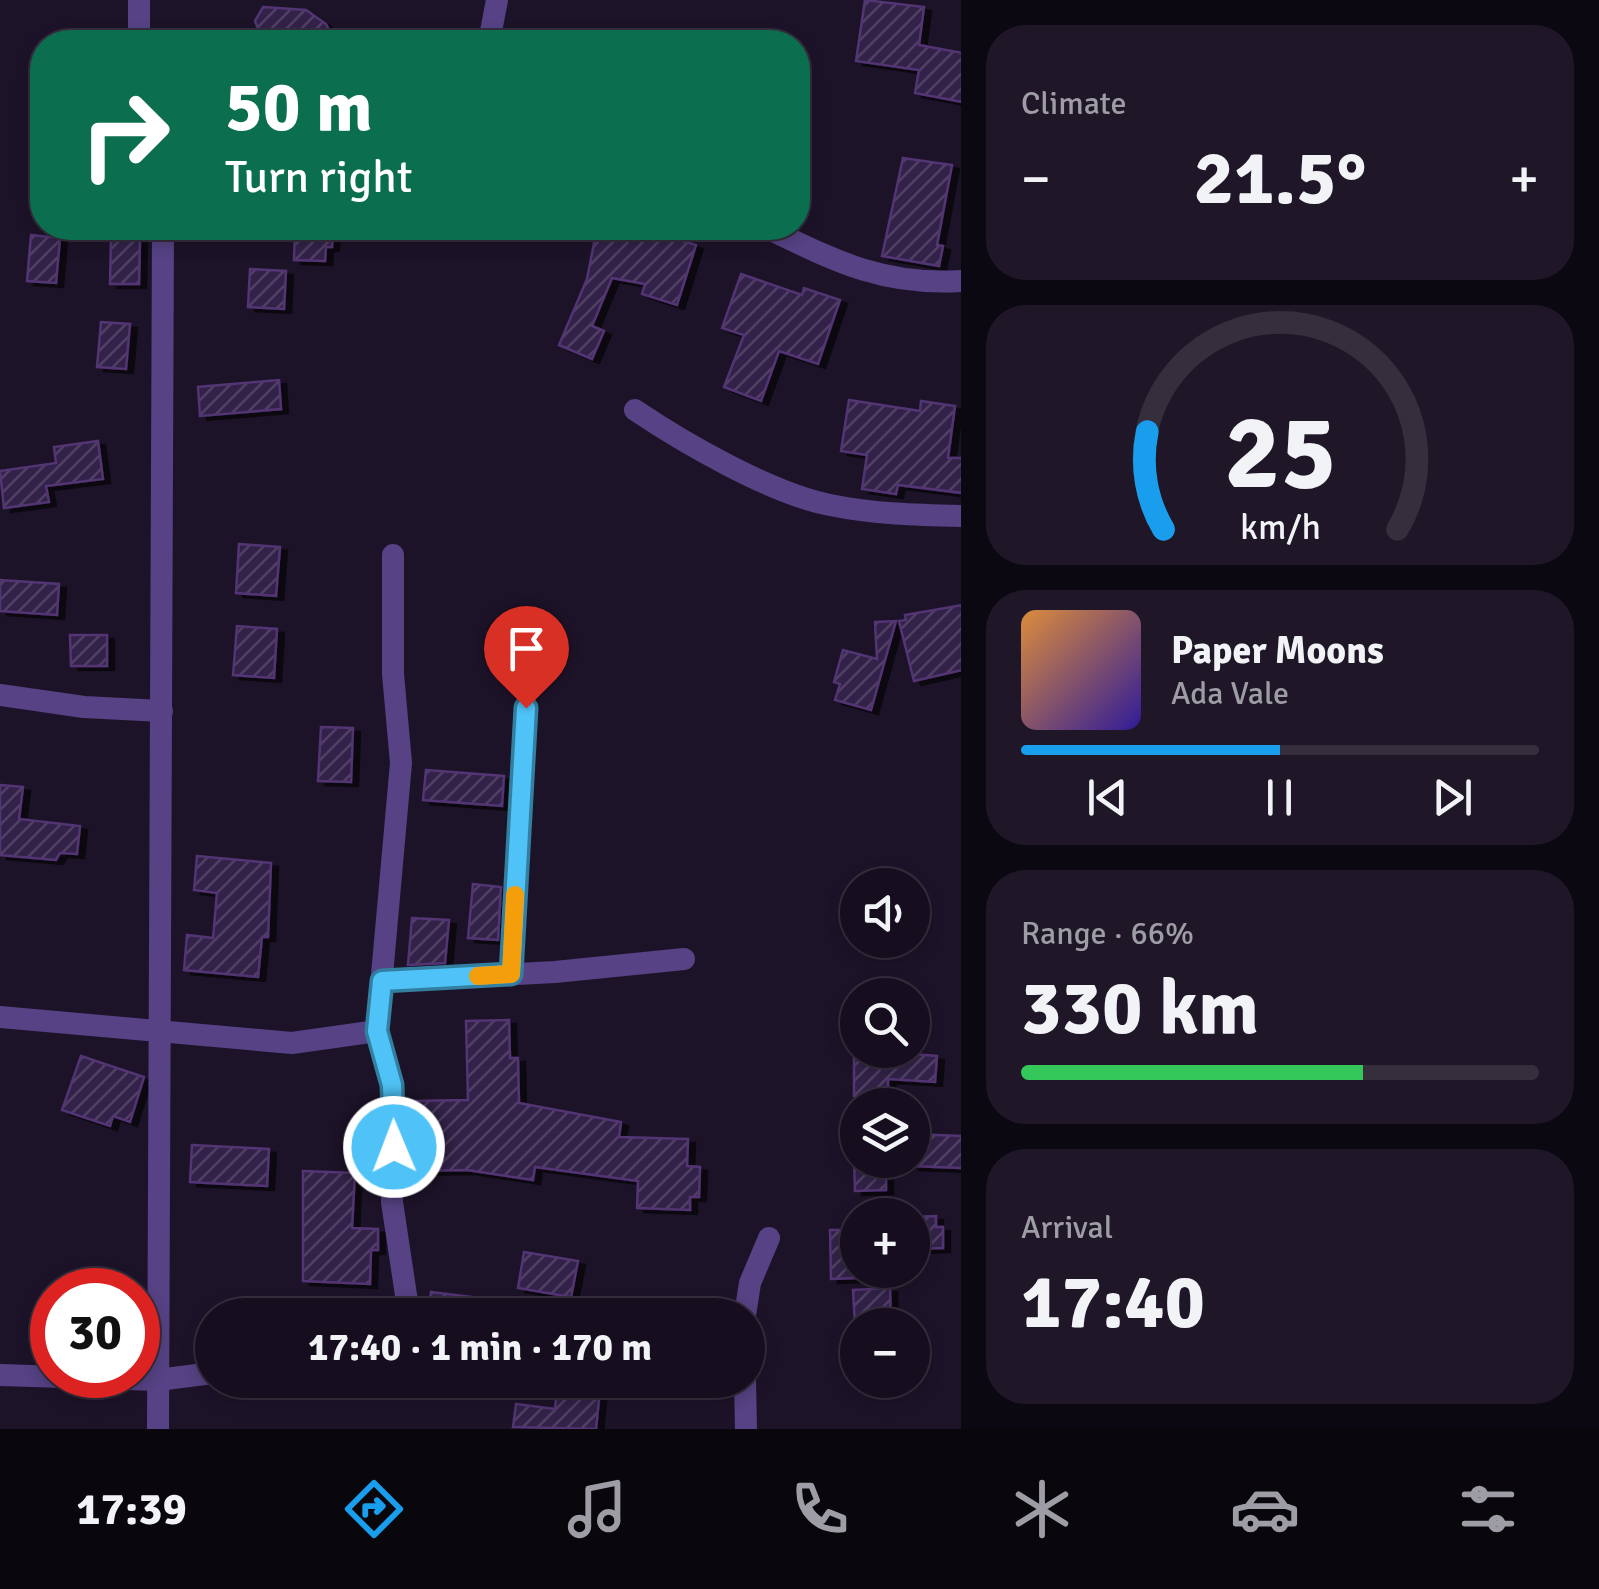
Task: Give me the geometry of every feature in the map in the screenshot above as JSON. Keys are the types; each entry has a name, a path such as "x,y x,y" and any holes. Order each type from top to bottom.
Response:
{"street":[{"path":"139,0 139,30"},
{"path":"492,30 498,0"},
{"path":"159,1268 162,240"},
{"path":"794,240 881,278 922,284 961,281"},
{"path":"635,410 693,449 825,505 894,515 961,516"},
{"path":"393,555 393,674 401,763 377,1031 392,1085 392,1202 406,1298"},
{"path":"0,695 84,707 162,711"},
{"path":"511,974 526,708"},
{"path":"382,981 684,958"},
{"path":"0,1018 292,1043 377,1031"},
{"path":"748,1298 750,1282 769,1238"},
{"path":"0,1375 30,1376"},
{"path":"160,1380 195,1375"},
{"path":"158,1398 158,1429"},
{"path":"745,1398 746,1429"}],"building":[{"path":"865,0 924,7 919,45 961,53 961,102 915,93 919,70 856,61"},
{"path":"263,7 306,10 329,30 258,30 255,21"},
{"path":"903,158 952,165 937,245 943,246 939,266 882,256"},
{"path":"31,240 60,240 56,283 27,281"},
{"path":"111,240 140,240 139,284 110,284"},
{"path":"295,240 332,240 332,247 326,247 325,261 294,260"},
{"path":"595,240 680,240 696,245 677,305 642,294 645,284 612,278 592,326 604,331 592,359 559,345 587,279"},
{"path":"250,269 286,271 284,309 248,307"},
{"path":"741,274 802,295 804,288 840,300 818,364 779,351 761,401 724,387 744,335 722,328"},
{"path":"101,322 130,324 126,369 97,367"},
{"path":"279,380 281,409 200,416 198,387"},
{"path":"849,400 920,411 921,401 955,406 948,458 961,458 961,493 898,485 896,494 862,489 867,455 841,451"},
{"path":"98,441 103,479 46,486 49,502 4,508 0,471 56,463 54,447"},
{"path":"239,544 280,547 276,596 236,593"},
{"path":"0,580 59,584 57,615 0,611"},
{"path":"961,605 961,670 914,681 899,621 906,620 905,615"},
{"path":"896,621 871,710 835,700 840,684 834,682 843,650 877,659 875,622"},
{"path":"237,626 277,629 274,678 233,675"},
{"path":"70,635 107,635 107,666 71,666"},
{"path":"321,727 353,728 351,782 318,781"},
{"path":"426,770 504,776 502,806 423,800"},
{"path":"0,785 23,787 19,819 80,826 77,854 60,853 56,860 0,855"},
{"path":"197,856 271,863 268,937 262,937 258,977 184,970 187,935 213,938 217,893 194,890"},
{"path":"473,884 501,887 498,940 468,938"},
{"path":"412,918 449,920 445,963 408,965"},
{"path":"509,1020 510,1058 518,1058 519,1103 621,1122 619,1137 688,1139 687,1166 700,1167 699,1197 690,1197 690,1210 637,1208 638,1181 535,1167 533,1180 467,1170 416,1171 416,1123 409,1123 408,1101 468,1100 466,1021"},
{"path":"930,1055 937,1056 935,1082 888,1079 888,1088 854,1088 854,1068 930,1068"},
{"path":"81,1056 144,1077 130,1122 113,1116 110,1126 62,1110"},
{"path":"930,1135 961,1136 961,1168 930,1167"},
{"path":"192,1145 269,1149 267,1186 190,1182"},
{"path":"303,1171 355,1173 352,1228 378,1229 378,1250 371,1250 370,1284 303,1281"},
{"path":"855,1178 886,1178 886,1190 855,1191"},
{"path":"930,1216 936,1216 936,1227 943,1227 943,1248 930,1248"},
{"path":"830,1230 840,1230 840,1279 831,1279"},
{"path":"524,1252 578,1261 571,1297 518,1288"},
{"path":"890,1288 891,1308 854,1308 853,1290"},
{"path":"431,1292 472,1297 472,1298 430,1298"},
{"path":"556,1398 599,1398 596,1429 513,1427 516,1404 555,1409"}],"slow traffic":[{"path":"478,976 511,974 515,895"}],"route":[{"path":"394,1147 392,1085 377,1031 382,981 511,974 526,708"}]}
